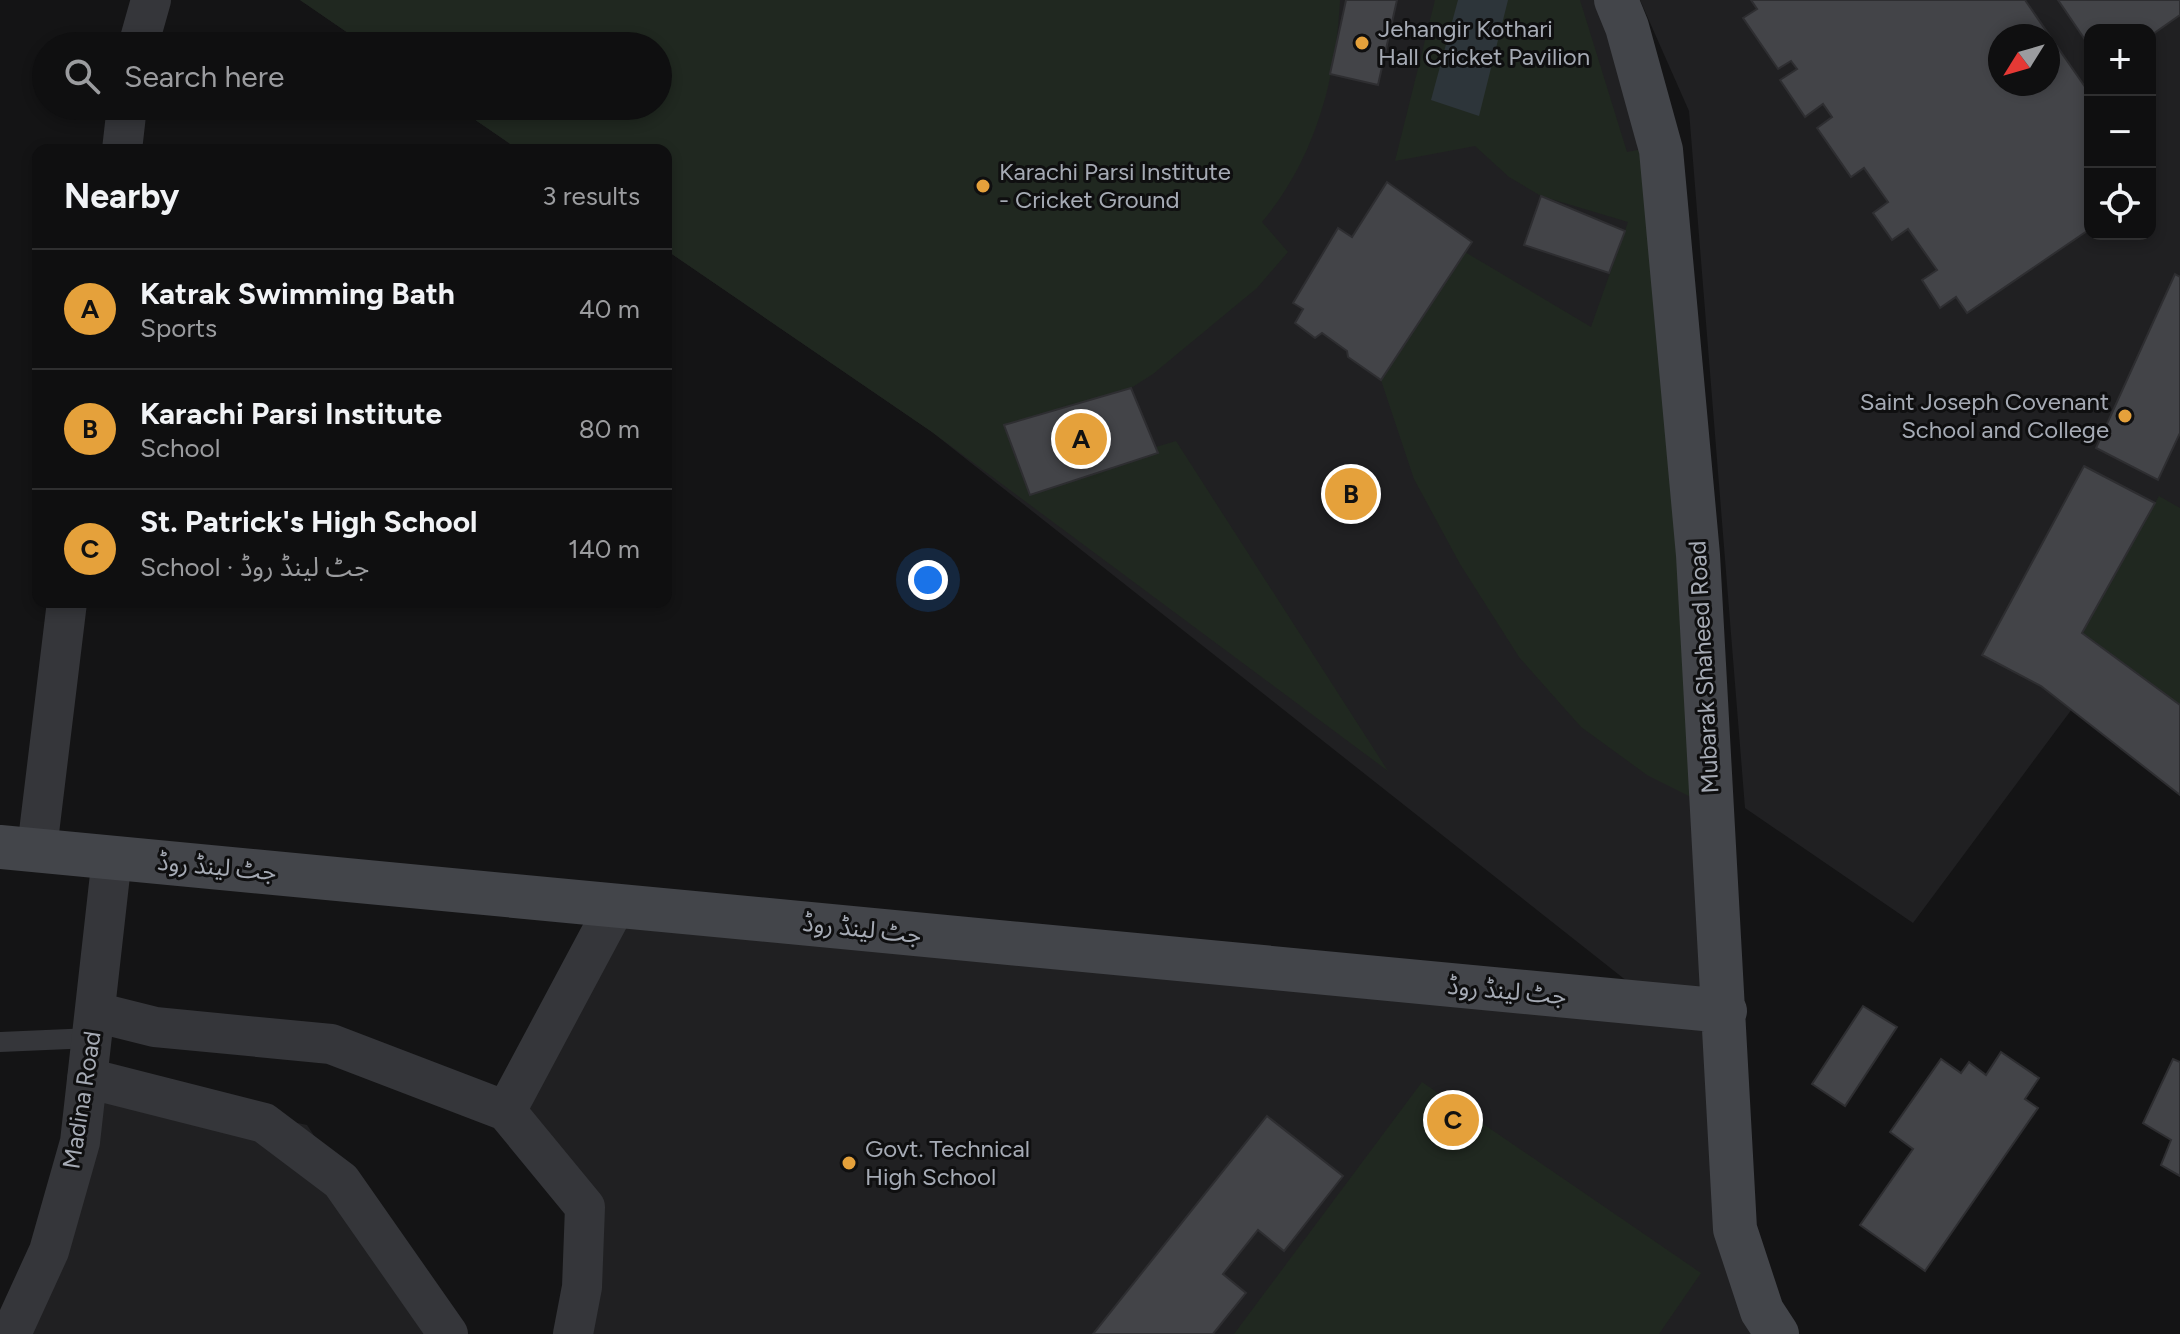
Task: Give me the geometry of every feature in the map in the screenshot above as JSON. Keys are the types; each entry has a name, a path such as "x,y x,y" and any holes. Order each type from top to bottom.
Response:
{"street":[{"path":"142,32 151,0"},
{"name":"Mubarak Shaheed Road","path":"1616,0 1627,27 1661,150 1698,555 1735,1229 1762,1311 1777,1334"},
{"path":"123,144 125,120"},
{"path":"18,848 66,608"},
{"name":"جٹ لینڈ روڈ","path":"18,848 1725,1011"},
{"name":"Madina Road","path":"11,1334 49,1251 80,1142 112,857"},
{"path":"506,1111 616,905"},
{"path":"93,1025 155,1027 331,1044 506,1111 585,1207 582,1287 573,1334"},
{"path":"87,1078 264,1123 341,1181 448,1334"}],"lane":[{"path":"0,1042 93,1025"}],"shaded area":[{"path":"300,0 1616,0 1627,27 1735,1229 1780,1334 565,1334 588,1207 508,1118 623,906 1656,1004 932,432 672,254 672,144 510,144 475,120 672,120 672,32 347,32"},
{"name":"Karachi Parsi Institute - Cricket Ground","path":"300,0 1340,0 1334,60 1319,117 1296,172 1262,222 1288,252 1257,288 1153,374 1131,388 1004,425 1030,495 1158,453 1156,447 1176,441 1388,771 932,432 672,254 672,144 510,144 475,120 672,120 672,32 347,32"},
{"path":"1435,0 1580,0 1627,152 1643,149 1697,800 1647,775 1581,727 1519,657 1460,564 1414,479 1381,380 1465,252 1591,327 1628,222 1541,196 1509,177 1475,146 1395,161"},
{"path":"1458,0 1508,0 1479,116 1431,100"},
{"path":"1640,0 2180,0 2180,795 2072,709 1913,923 1745,808 1689,111"},
{"path":"2159,496 2180,508 2180,705 2082,633"},
{"path":"87,1078 307,1125 445,1334 11,1334"},
{"path":"1422,1082 1701,1273 1659,1334 1234,1334"}],"building":[{"name":"Jehangir Kothari Hall Cricket Pavilion","path":"1346,0 1397,0 1378,85 1330,74"},
{"path":"1751,0 2025,0 2042,24 1988,24 1988,96 2060,96 2060,51 2084,85 2084,233 1967,313 1956,297 1940,308 1922,280 1937,270 1908,229 1892,240 1873,213 1888,202 1864,168 1851,177 1817,128 1832,117 1823,104 1805,117 1780,80 1797,69 1791,61 1778,69 1743,18 1757,9"},
{"path":"2058,0 2180,0 2180,15 2156,32 2156,24 2084,24 2084,38"},
{"path":"1387,182 1472,242 1381,380 1348,357 1347,351 1322,333 1315,338 1295,323 1303,309 1293,303 1338,228 1352,237"},
{"path":"1541,196 1625,231 1609,273 1524,245"},
{"path":"2175,274 2180,277 2180,433 2158,480 2096,448"},
{"path":"1131,388 1158,453 1030,495 1004,425"},
{"path":"2084,466 2155,503 2082,633 2180,705 2180,795 2041,686 1982,655"},
{"path":"1863,1006 1897,1027 1845,1106 1812,1084"},
{"path":"2001,1052 2039,1078 2025,1099 2038,1108 1925,1271 1860,1225 1913,1149 1890,1132 1941,1059 1961,1073 1969,1062 1986,1075"},
{"path":"2173,1059 2180,1062 2180,1176 2161,1165 2171,1140 2143,1123"},
{"path":"1267,1116 1343,1176 1284,1251 1258,1230 1223,1274 1246,1293 1213,1334 1093,1334"}],"place":[{"name":"Jehangir Kothari Hall Cricket Pavilion","path":"1362,43"},
{"name":"Karachi Parsi Institute - Cricket Ground","path":"983,186"},
{"name":"Saint Joseph Covenant School and College","path":"2125,416"},
{"name":"Katrak Swimming Bath","path":"1081,439"},
{"name":"Karachi Parsi Institute","path":"1351,494"},
{"name":"St. Patrick's High School","path":"1453,1120"},
{"name":"Govt. Technical High School","path":"849,1163"}]}
